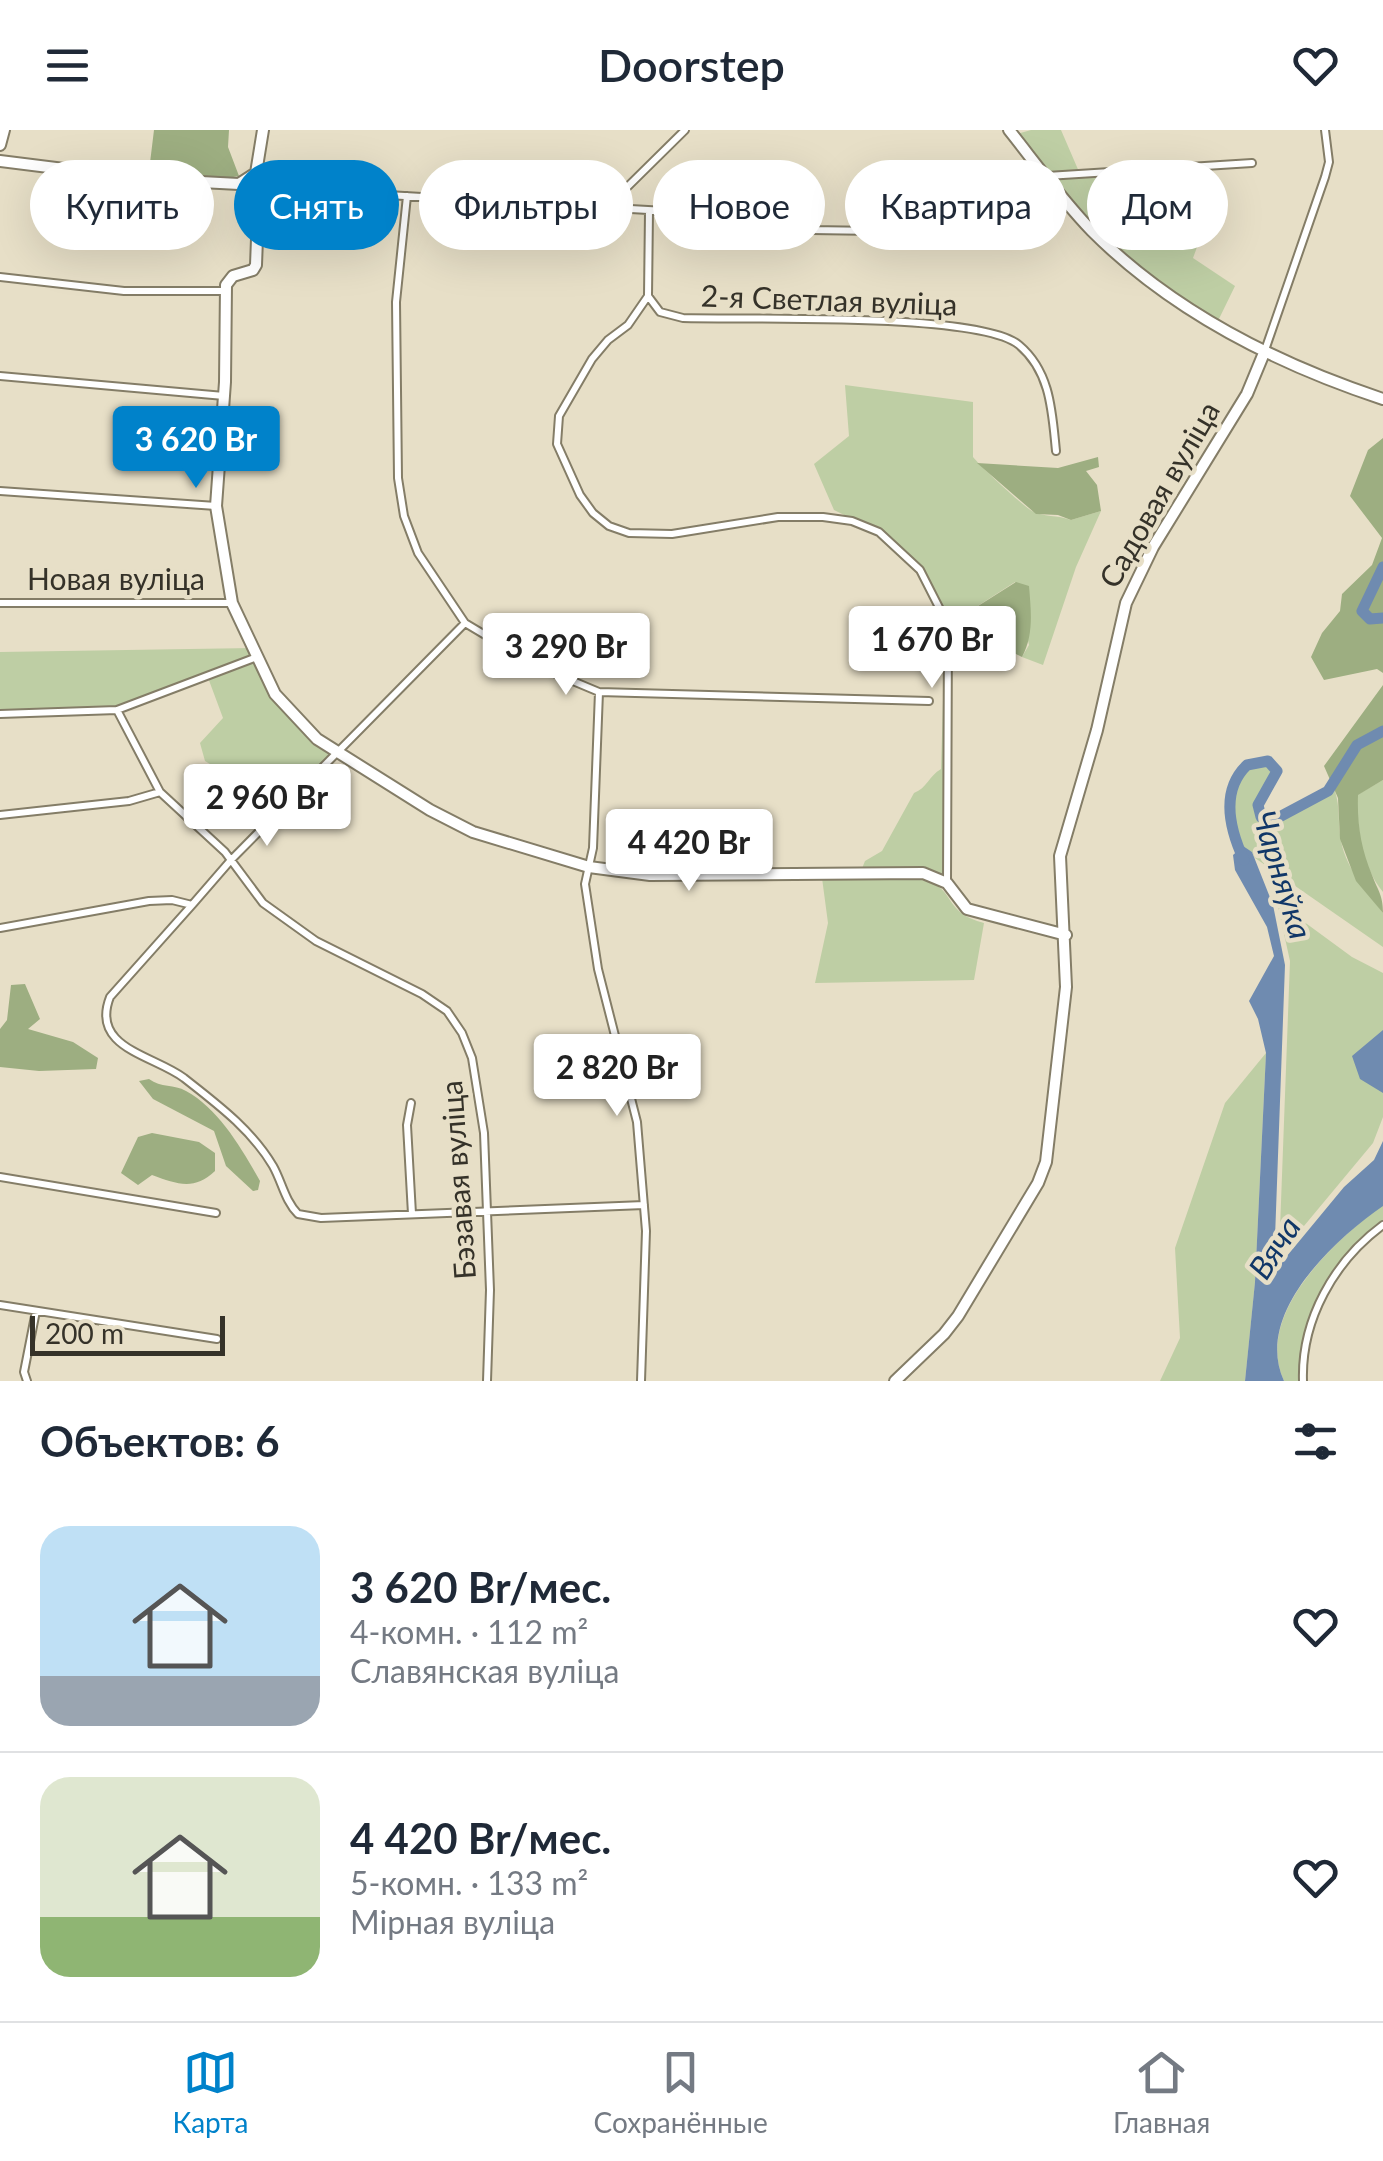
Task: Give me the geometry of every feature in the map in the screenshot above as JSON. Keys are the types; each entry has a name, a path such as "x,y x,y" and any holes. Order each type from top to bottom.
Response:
{"street":[{"path":"0,145 4,130"},
{"path":"258,160 264,130"},
{"path":"633,181 685,130"},
{"path":"1009,130 1033,160"},
{"name":"Садовая вуліца","path":"894,1381 958,1316 1043,1173 1066,987 1060,856 1097,730 1126,603 1162,532 1247,394 1264,354 1328,162 1325,130"},
{"path":"0,161 144,179 234,184"},
{"path":"1067,175 1252,163"},
{"path":"399,196 419,197"},
{"path":"407,196 396,302 398,478 404,516 418,553 464,623 537,666 599,692 930,700"},
{"path":"1067,201 1117,253 1216,325 1264,354 1383,399"},
{"path":"633,208 732,215 811,230 845,231"},
{"path":"649,210 648,296 628,326 608,340 592,359 556,426 557,444 580,495 608,526 640,535 778,518 852,521 879,532 920,570 948,625 947,883"},
{"path":"256,250 253,270 233,276 226,291 216,506 232,603 275,694 317,738 473,832 588,867 650,875 933,875 947,883 967,908 1066,935"},
{"path":"0,278 124,291 226,291"},
{"name":"2-я Светлая вуліца","path":"648,296 660,312 683,318 882,320 974,329 1001,336 1016,342 1030,356 1048,388 1056,450"},
{"path":"0,376 224,396"},
{"path":"0,491 216,506"},
{"name":"Новая вуліца","path":"0,603 232,603"},
{"path":"464,623 231,860 126,978 107,1005 106,1023 113,1038 168,1067 233,1117 272,1165 290,1206 298,1214 312,1218 644,1205"},
{"path":"0,714 117,710 257,657"},
{"path":"599,692 594,829 585,884 608,1014 637,1122 646,1306 641,1381"},
{"name":"Бэзавая вуліца","path":"117,710 160,792 231,860 254,893 287,922 330,949 422,994 455,1021 468,1045 477,1083 489,1211 487,1381"},
{"path":"0,816 129,800 160,792"},
{"path":"0,928 149,901 172,900 192,905"},
{"path":"411,1103 406,1125 412,1214"},
{"path":"0,1177 216,1214"},
{"path":"1303,1381 1306,1339 1317,1305 1343,1265 1383,1225"},
{"path":"0,1305 217,1339"},
{"path":"27,1381 24,1372 36,1310"}],"green space":[{"path":"154,130 229,130 234,177 214,180 214,160 150,160"},
{"path":"1031,130 1061,130 1080,174 1087,174 1087,222 1067,198 1067,160 1034,160 1013,135"},
{"path":"1114,250 1196,250 1193,258 1235,286 1216,325"},
{"path":"845,385 973,402 973,457 1020,502 1036,513 1071,520 1101,511 1076,567 1043,665 1022,657 1029,645 1015,582 948,625 920,570 879,532 834,510 814,464 849,436"},
{"path":"1383,438 1383,673 1377,669 1324,680 1311,657 1322,633 1340,611 1342,594 1372,565 1382,538 1350,496 1368,450"},
{"path":"1098,457 1099,467 1086,471 1097,485 1101,511 1071,520 1036,514 977,463 1058,468"},
{"path":"1016,582 1029,586 1030,595 1030,631 1022,657 973,633 954,642 948,625"},
{"path":"253,648 275,695 338,752 284,798 245,772 233,778 205,761 200,743 223,718 207,675 127,708 0,714 0,652"},
{"path":"1383,685 1383,780 1358,795 1358,806 1362,845 1383,913 1356,881 1340,839 1338,798 1324,766"},
{"path":"943,701 950,701 947,883 939,878 861,871 865,861 882,851 914,793 941,769"},
{"path":"1268,761 1277,771 1258,805 1260,817 1287,813 1333,786 1342,847 1356,877 1383,913 1383,947 1255,858 1252,852 1238,847 1230,804 1234,783 1247,765"},
{"path":"1383,780 1383,892 1362,846 1357,795"},
{"path":"907,877 939,887 956,909 984,923 974,980 815,983 828,923 822,878"},
{"path":"1277,902 1352,957 1383,973 1383,1117 1373,1143 1279,1256 1290,961"},
{"path":"25,984 40,1019 28,1029 73,1042 98,1058 96,1069 39,1071 0,1067 0,1029 7,1020 11,985"},
{"path":"1266,1053 1255,1282 1245,1381 1160,1381 1180,1338 1175,1248 1225,1103"},
{"path":"149,1079 186,1091 209,1108 229,1131 260,1181 258,1190 253,1191 226,1166 214,1131 153,1099 139,1081"},
{"path":"152,1133 199,1142 215,1153 215,1171 192,1183 152,1175 138,1185 121,1173 138,1137"},
{"path":"1383,1204 1383,1225 1343,1265 1311,1320 1303,1381 1284,1381 1277,1356 1280,1330 1289,1305 1323,1258"}],"water":[{"path":"1243,846 1252,852 1273,905 1285,965 1274,1265 1282,1262 1344,1187 1374,1160 1383,1141 1383,1206 1322,1258 1289,1305 1280,1330 1277,1356 1284,1381 1245,1381 1255,1282 1266,1053 1249,1001 1274,956 1267,927 1235,870 1233,855"},
{"path":"1383,1030 1383,1093 1360,1079 1352,1056"}],"waterway":[{"name":"Чарняўка","path":"1383,567 1362,611 1370,619 1383,618"},
{"name":"Чарняўка","path":"1244,860 1232,824 1230,799 1247,765 1268,761 1277,771 1258,805 1261,817 1272,821 1328,791 1357,745 1383,731"}],"water label":[{"name":"Вяча","path":"1275,1248"}]}
